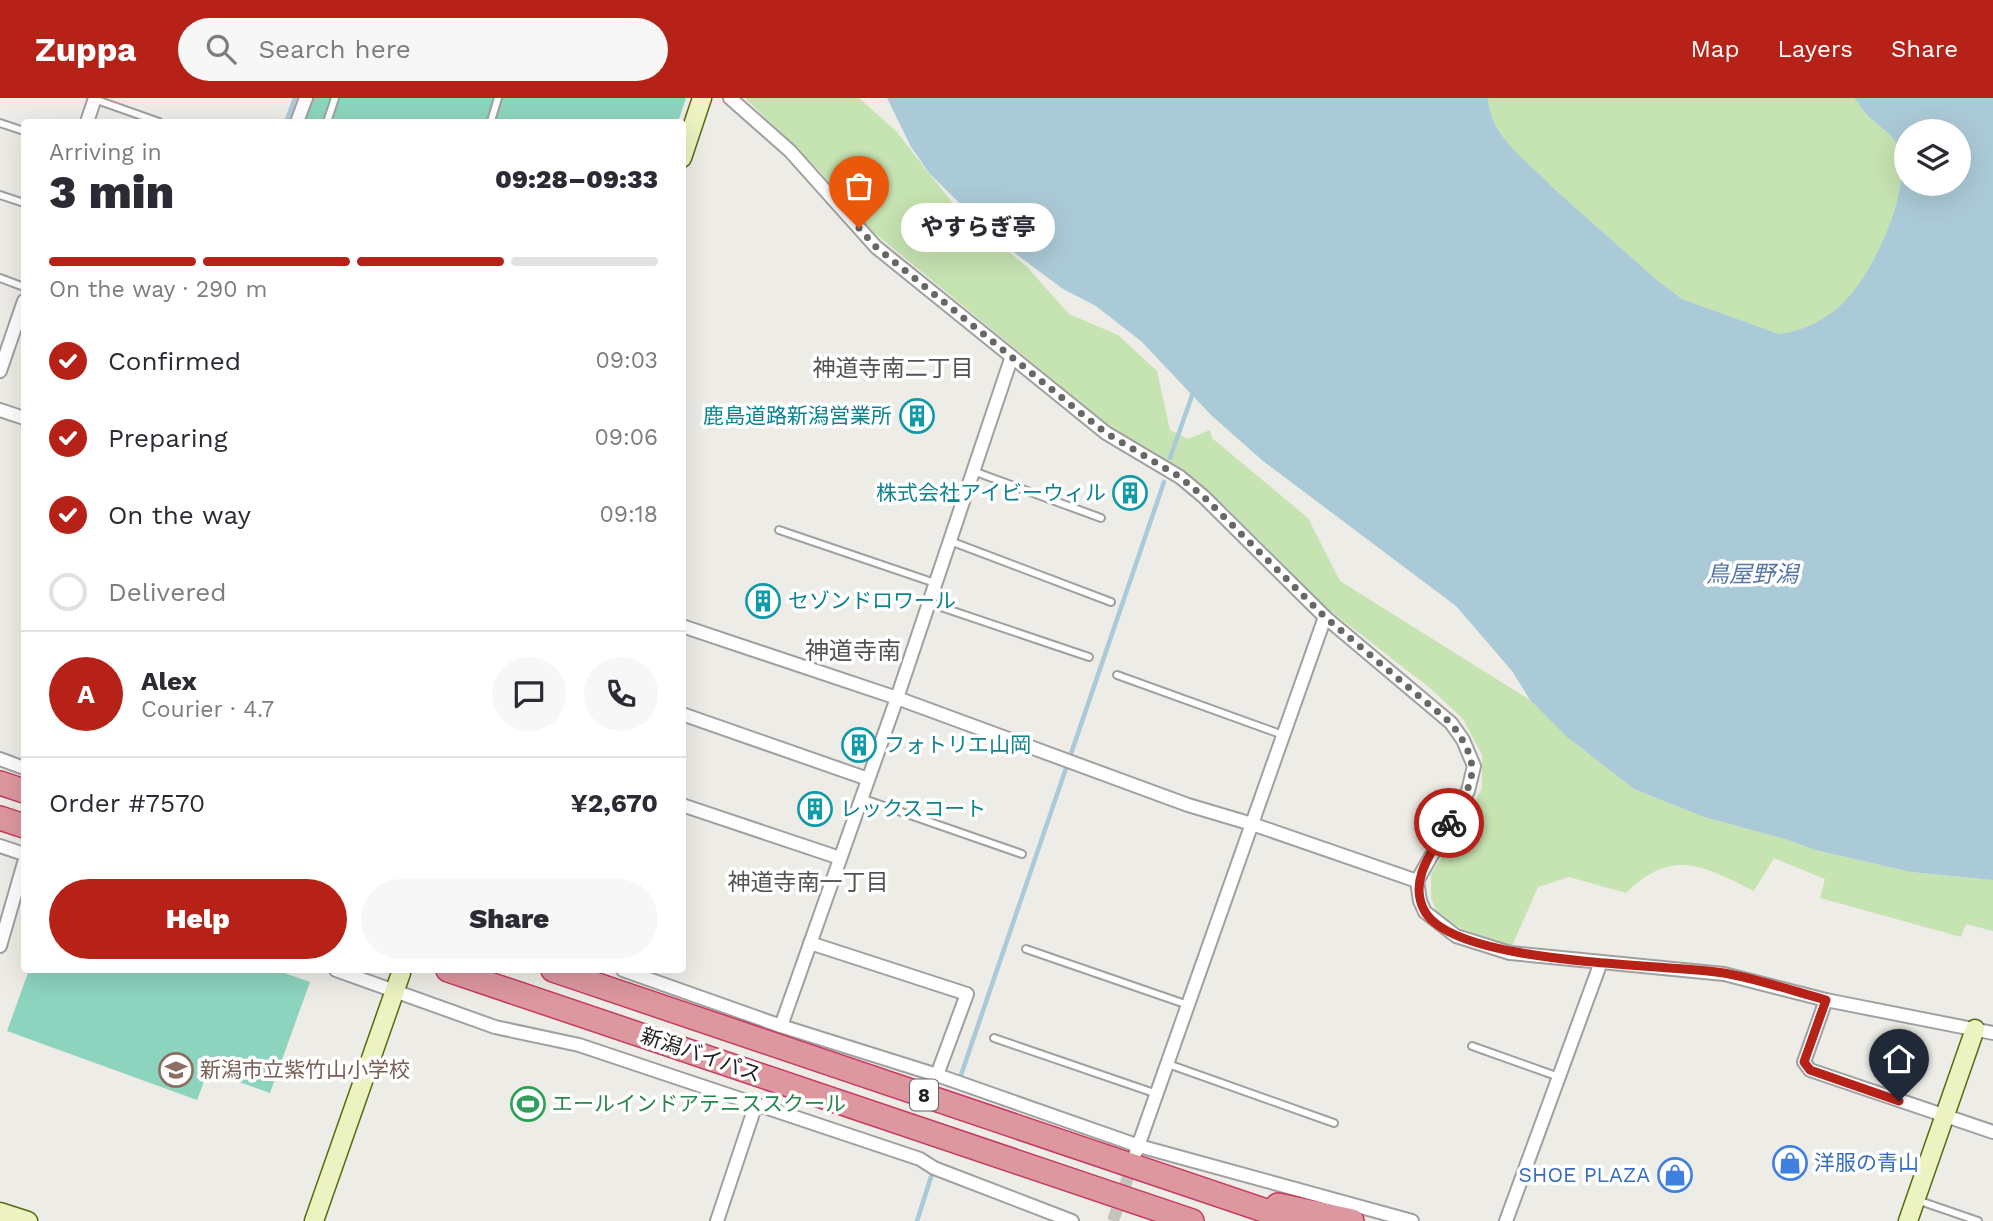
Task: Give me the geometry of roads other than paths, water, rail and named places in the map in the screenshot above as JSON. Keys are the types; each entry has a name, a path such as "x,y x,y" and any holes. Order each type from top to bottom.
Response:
{"highway":[{"path":"0,783 21,790"},
{"path":"0,818 21,825"},
{"name":"新潟バイパス","path":"457,973 1192,1221"},
{"name":"新潟バイパス","path":"562,973 1296,1221"},
{"path":"1031,1167 1169,1221"},
{"path":"1193,1186 1352,1221"}],"street":[{"path":"299,119 306,98"},
{"path":"686,146 702,98"},
{"path":"730,98 790,151 876,247 1011,359 1106,433 1180,477 1204,497 1325,617 1451,723 1463,740 1474,766 1468,792 1417,881 1425,912 1456,936 1510,953 1724,974 1826,1000 1993,1033"},
{"path":"88,119 95,99"},
{"path":"0,371 20,328"},
{"path":"781,1026 897,698 1011,359"},
{"path":"0,410 21,417"},
{"path":"1137,1150 1325,617"},
{"path":"686,627 897,698 1188,806 1252,824 1417,881"},
{"path":"686,715 868,779"},
{"path":"0,759 21,767"},
{"path":"686,806 840,858"},
{"path":"0,846 21,853"},
{"path":"0,946 21,873"},
{"path":"810,943 967,994 937,1075"},
{"path":"1506,1221 1601,962"},
{"path":"344,973 495,1027 579,1045 920,1159 934,1168 1072,1221"},
{"path":"314,1221 401,973"},
{"path":"631,973 781,1026 937,1075 1137,1150 1412,1221"},
{"path":"1826,1000 1804,1062 1810,1070 1993,1132"},
{"path":"1908,1221 1975,1029"},
{"path":"717,1221 756,1104"},
{"path":"0,1212 28,1221"}],"lane":[{"path":"328,119 335,98"},
{"path":"493,119 498,98"},
{"path":"95,99 151,119"},
{"path":"0,123 21,130"},
{"path":"0,195 21,203"},
{"path":"0,278 21,286"},
{"path":"973,471 1101,518"},
{"path":"779,530 935,583"},
{"path":"950,541 1111,602"},
{"path":"929,603 1089,657"},
{"path":"1117,674 1283,735"},
{"path":"861,798 1022,854"},
{"path":"1026,949 1188,1005"},
{"path":"994,1038 1157,1094"},
{"path":"1472,1046 1559,1077"},
{"path":"1167,1064 1334,1123"},
{"path":"1915,1200 1978,1221"}],"water":[{"name":"鳥屋野潟","path":"887,98 1488,98 1496,125 1512,147 1552,187 1658,281 1682,299 1779,334 1814,323 1845,301 1868,270 1879,249 1898,196 1971,196 1971,119 1894,119 1894,141 1854,98 1993,98 1993,880 1911,872 1815,850 1704,817 1634,789 1567,737 1530,700 1512,671 1456,606 1263,461 1211,415 1142,342 1096,306 1063,289 997,240 930,174 911,147"}],"waterway":[{"path":"287,119 295,98"},
{"path":"1170,458 1194,390"},
{"path":"961,1075 1164,482"},
{"path":"917,1221 931,1177"}],"tunnel":[{"path":"1113,1221 1133,1162"}],"place":[{"name":"やすらぎ亭","path":"859,228"},
{"name":"鹿島道路新潟営業所","path":"917,416"},
{"name":"株式会社アイビーウィル","path":"1130,493"},
{"name":"セゾンドロワール","path":"763,601"},
{"name":"フォトリエ山岡","path":"859,745"},
{"name":"レックスコート","path":"815,809"},
{"name":"新潟市立紫竹山小学校","path":"176,1070"},
{"name":"エールインドアテニススクール","path":"528,1104"},
{"name":"洋服の青山","path":"1790,1163"},
{"name":"SHOE PLAZA","path":"1675,1175"}],"district":[{"name":"神道寺南二丁目","path":"893,368"},
{"name":"神道寺南","path":"853,651"},
{"name":"神道寺南一丁目","path":"808,882"}]}
